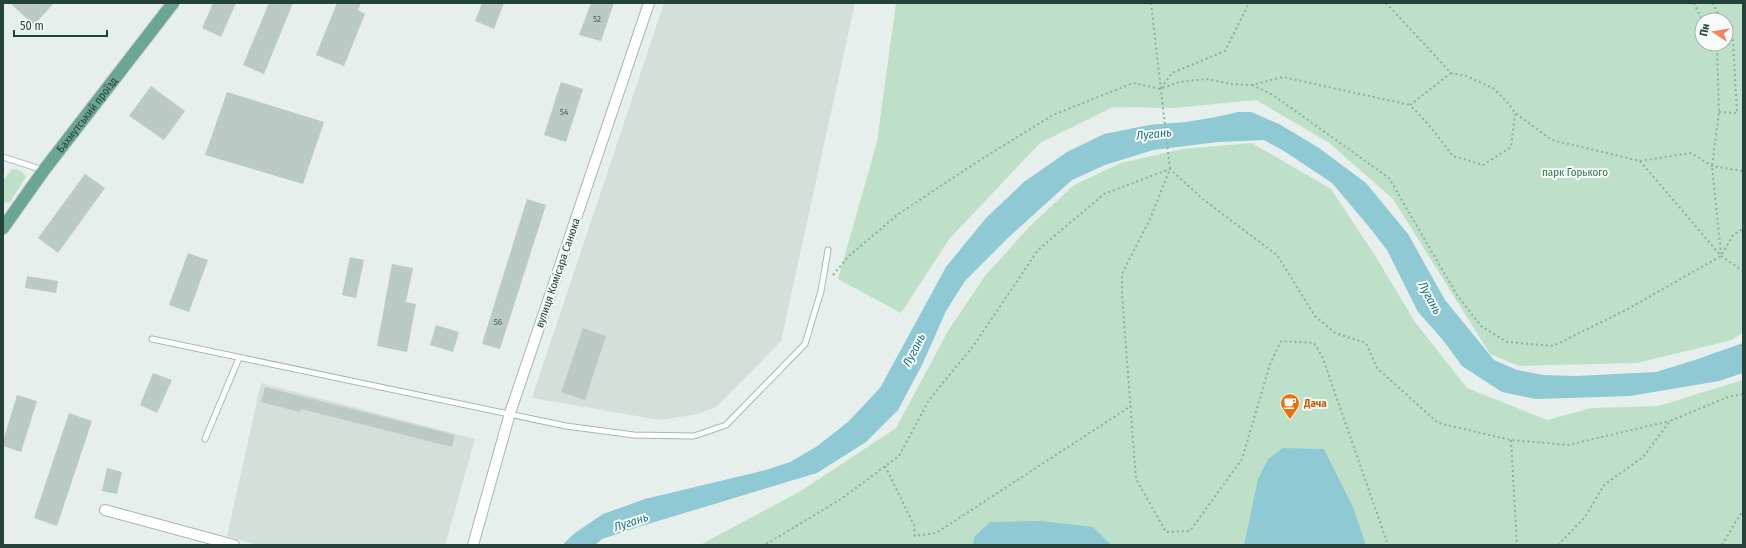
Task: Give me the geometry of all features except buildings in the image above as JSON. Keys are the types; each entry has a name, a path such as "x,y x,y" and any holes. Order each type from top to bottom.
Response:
{"main road":[{"name":"Бахмутський проїзд","path":"3,228 9,216 173,3"}],"street":[{"name":"вулиця Комісара Санюка","path":"473,545 510,413 650,3"},
{"path":"105,510 234,545"}],"lane":[{"path":"3,157 44,170"},
{"path":"152,339 510,413 566,426 634,435 694,436 726,425 805,344 821,291 828,250"},
{"path":"205,439 239,358"}],"path":[{"path":"1151,3 1170,169 1150,219 1122,274 1122,294 1136,479 1166,532 1190,531 1242,459 1270,364 1281,341 1314,343 1322,356 1388,545"},
{"path":"1160,89 1172,72 1225,51 1249,3"},
{"path":"1386,3 1451,73 1466,76 1493,88 1508,103 1515,113 1552,140 1640,161 1691,153 1712,166 1743,171"},
{"path":"1712,3 1717,12"},
{"path":"1717,52 1719,112 1712,166 1721,256"},
{"path":"1719,112 1737,113 1734,52"},
{"path":"1410,105 1451,73"},
{"path":"821,291 849,256 897,215 980,160 1053,115 1133,83 1160,89 1179,82 1207,79 1230,84 1252,85 1283,77 1410,105 1453,156 1483,165 1511,147 1515,113"},
{"path":"1252,85 1273,95 1389,178 1457,295 1481,326 1507,342 1552,346 1626,310 1721,256 1733,236 1743,229"},
{"path":"1640,161 1721,256 1743,271"},
{"path":"1170,169 1204,200 1277,255 1314,316 1335,333 1366,343 1377,368 1438,423 1511,440 1568,444 1670,421 1728,397 1743,394"},
{"path":"761,545 768,543 841,499 899,456 929,400 974,345 1038,250 1104,194 1170,169"},
{"path":"885,466 914,525 915,536 936,532 1131,406"},
{"path":"1558,545 1585,517 1604,485 1643,457 1670,421"},
{"path":"1511,440 1517,545"},
{"path":"1722,545 1743,510"}],"shaded area":[{"path":"664,3 855,3 781,341 716,407 698,414 660,420 532,398"},
{"path":"261,383 475,439 445,545 257,545 227,536"}],"green space":[{"name":"парк Горького","path":"896,3 1743,3 1743,332 1732,340 1637,363 1519,366 1490,354 1393,199 1328,142 1256,100 1173,108 1113,107 1040,143 950,238 901,313 838,279 877,142"},
{"path":"1252,143 1331,189 1376,257 1415,322 1467,388 1547,420 1592,408 1658,406 1743,380 1743,545 700,545 801,491 896,428 948,331 985,276 1029,227 1074,185 1121,163 1182,149"},
{"path":"15,169 21,171 26,177 10,202 3,203 3,181 11,170"}],"water":[{"name":"Лугань","path":"1238,112 1251,112 1279,124 1319,148 1366,183 1408,234 1445,300 1494,360 1517,370 1543,375 1576,376 1656,372 1743,343 1743,373 1719,381 1630,396 1536,399 1502,392 1462,366 1443,340 1418,312 1387,250 1332,183 1284,151 1264,140 1218,142 1153,150 1105,165 1072,180 1011,235 965,281 946,311 923,363 898,410 866,442 817,473 638,527 602,539 595,545 562,545 575,533 603,514 645,499 766,470 790,462 816,447 848,422 880,388 946,267 986,218 1024,182 1067,152 1104,134 1149,125 1186,122"},
{"path":"1283,448 1324,449 1353,507 1366,545 1244,545 1258,479 1268,459"},
{"path":"1041,521 1093,527 1111,545 973,545 974,537 990,522"}],"place":[{"name":"Дача","path":"1290,420"}]}
